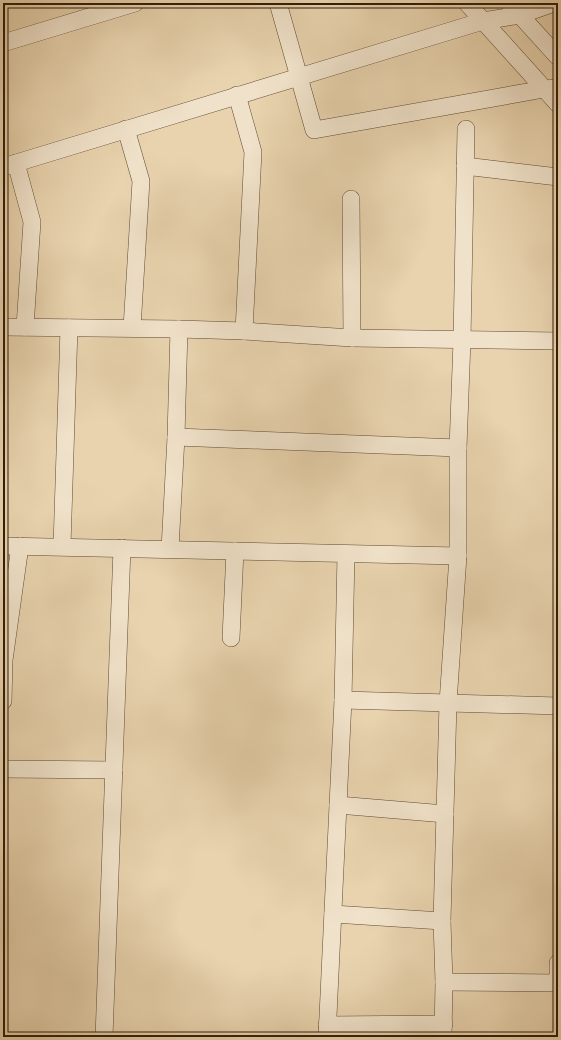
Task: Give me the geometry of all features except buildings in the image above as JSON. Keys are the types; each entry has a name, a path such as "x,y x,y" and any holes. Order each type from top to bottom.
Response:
{"street":[{"path":"3,43 135,3"},
{"path":"278,3 314,130 551,88"},
{"path":"467,3 483,21 551,88 558,104"},
{"path":"25,327 32,222 9,165 483,21 515,9 554,3"},
{"path":"515,9 558,57"},
{"path":"237,95 253,152 244,331"},
{"path":"126,129 141,181 132,328"},
{"path":"346,554 343,700 327,1031 443,1031 444,982 442,921 448,703 458,556 458,448 462,340 466,130"},
{"path":"465,166 558,177"},
{"path":"351,199 352,338"},
{"path":"3,326 244,331 352,338 558,341"},
{"path":"62,546 69,328"},
{"path":"170,549 176,437 179,329"},
{"path":"176,437 458,448"},
{"path":"3,546 62,546 458,556"},
{"path":"3,701 3,660 20,546"},
{"path":"104,1037 122,548"},
{"path":"231,638 235,551"},
{"path":"343,700 558,706"},
{"path":"3,769 114,770"},
{"path":"338,805 445,814"},
{"path":"333,914 442,921"},
{"path":"444,982 558,983 558,963"}]}
